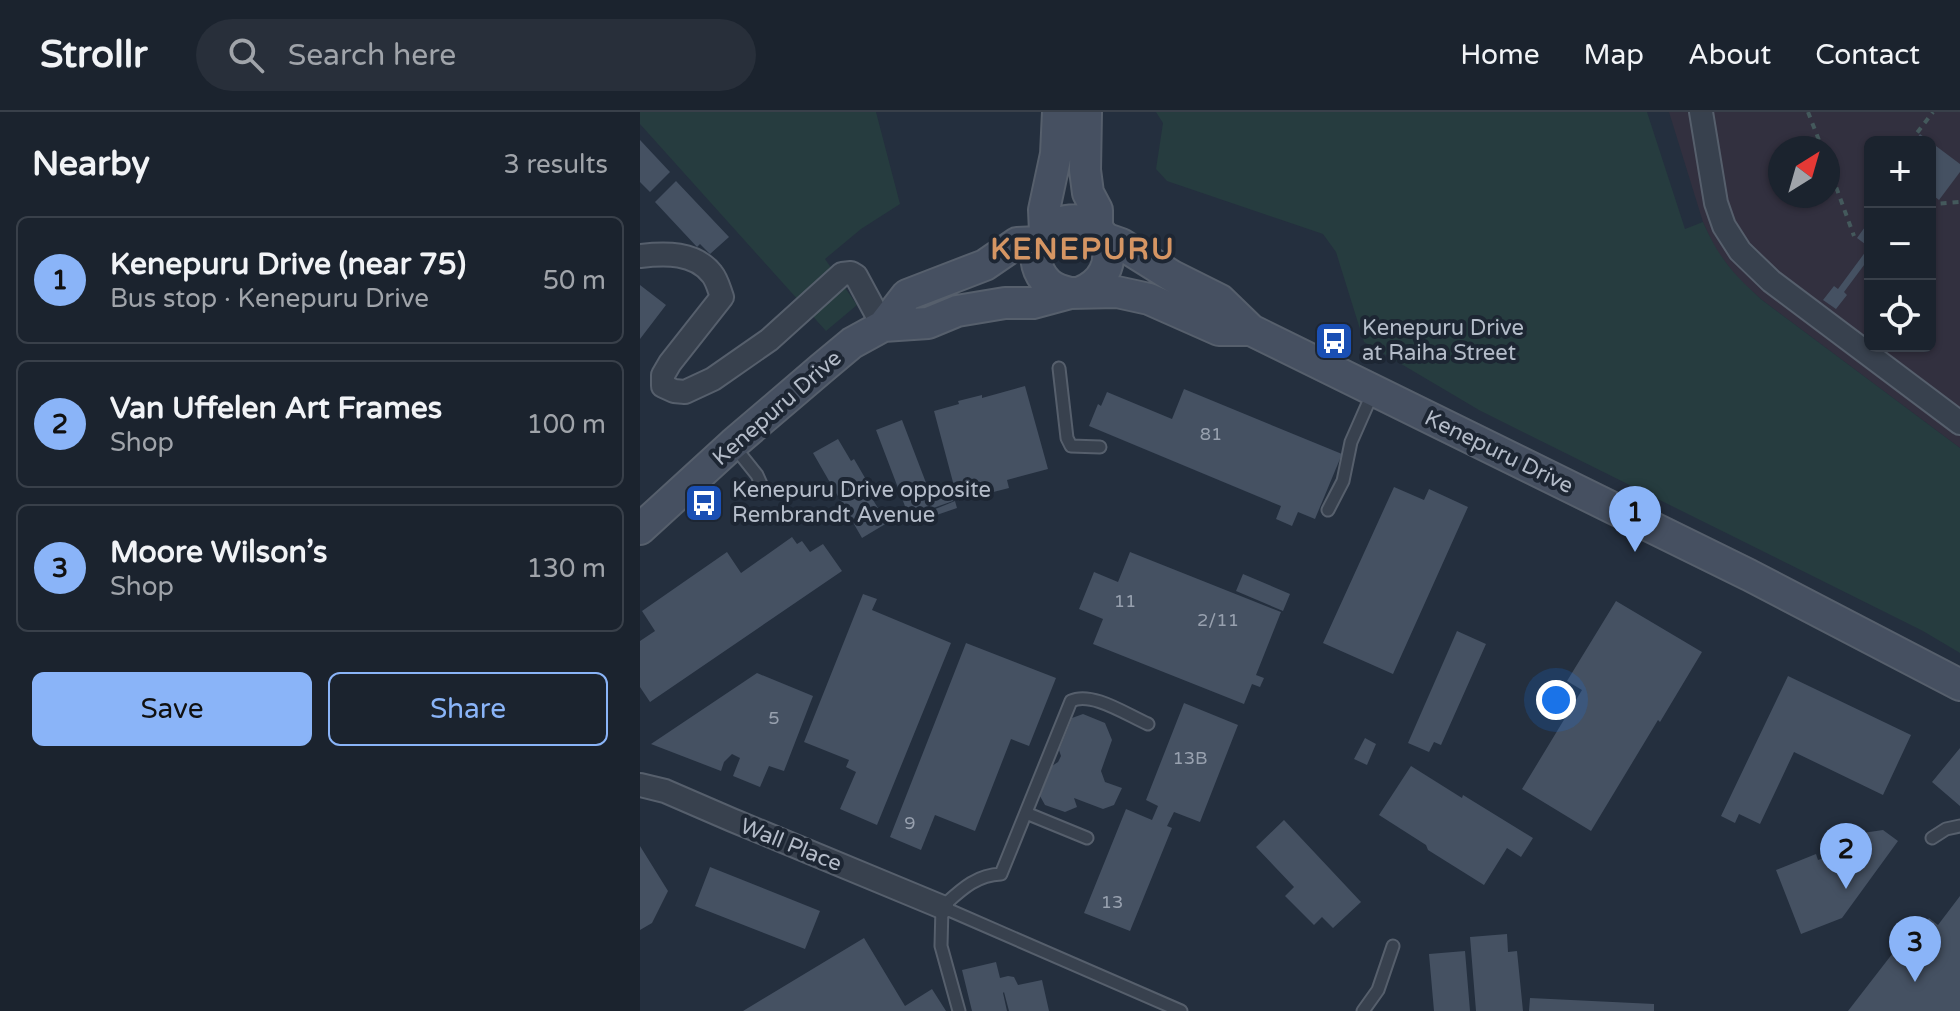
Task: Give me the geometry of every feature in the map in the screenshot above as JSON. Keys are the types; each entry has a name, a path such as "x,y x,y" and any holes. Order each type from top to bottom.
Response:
{"main road":[{"path":"1058,112 1056,154 1036,265 1049,284 1059,290 1076,292 1092,287 1101,280 1109,259 1097,210 1088,193 1085,170 1086,112"},
{"name":"Kenepuru Drive","path":"640,529 733,444 852,343 883,326 907,295 985,265 1017,243 1042,237 1054,225 1077,220 1088,223 1172,276 1220,300 1251,330 1749,575 1960,685"},
{"name":"Kenepuru Drive","path":"883,326 928,323 957,311 1005,303 1033,303 1076,292 1117,292 1149,299 1219,330 1251,330"}],"street":[{"path":"1701,112 1716,203 1724,226 1740,251 1771,281 1960,423"},
{"path":"641,257 681,256 701,262 714,276 722,297 663,375 663,386 674,391 685,392 713,379 769,340 842,274 856,276 883,326"},
{"name":"Wall Place","path":"640,785 665,791 942,907"}],"lane":[{"path":"1059,368 1067,438 1071,446 1100,447"},
{"path":"1328,510 1343,481 1351,442 1373,391"},
{"path":"733,444 761,484"},
{"path":"959,1011 941,946 942,907 969,883 988,875 1001,874 1071,701 1091,698 1148,724"},
{"path":"1026,813 1087,838"},
{"path":"1932,838 1946,829 1960,826"},
{"path":"942,907 1181,1011"},
{"path":"1363,1011 1378,990 1393,946"}],"path":[{"path":"1808,112 1817,136"},
{"path":"1915,136 1933,112"},
{"path":"1840,198 1854,236"},
{"path":"1936,204 1960,202"}],"shaded area":[{"path":"1669,112 1960,112 1960,448 1762,300 1738,279 1714,247 1703,222"}],"green space":[{"path":"640,112 876,112 900,204 861,229 825,259 857,305 826,331 640,124"},
{"path":"1156,112 1647,112 1685,229 1703,222 1728,265 1762,300 1960,448 1960,653 1923,631 1479,410 1364,342 1336,252 1323,234 1167,181 1156,169 1163,123"}],"building":[{"path":"640,140 670,172 650,192 640,182"},
{"path":"1936,146 1960,164 1960,172 1939,200 1936,198"},
{"path":"676,181 729,237 710,254 700,244 697,247 655,202"},
{"path":"1864,228 1864,243 1857,238"},
{"path":"1864,254 1864,265 1836,309 1823,300 1834,286 1838,289"},
{"path":"640,285 666,305 640,339"},
{"path":"1025,386 1048,469 1007,480 1009,488 958,501 934,411 959,404 958,401"},
{"path":"1184,389 1342,454 1315,519 1298,512 1292,526 1276,519 1281,506 1089,426 1107,392 1172,419"},
{"path":"902,420 928,488 946,482 953,501 922,512 919,507 925,522 915,525 911,522 876,430"},
{"path":"838,439 868,483 864,485 887,523 862,538 813,453"},
{"path":"1394,487 1424,500 1429,489 1468,507 1393,674 1323,643"},
{"path":"955,501 957,508 925,519 923,514"},
{"path":"792,537 797,544 802,541 810,552 823,544 842,571 650,702 640,687 640,641 655,631 642,611 727,552 741,573"},
{"path":"1130,552 1281,612 1256,675 1264,678 1260,687 1252,684 1244,704 1093,644 1103,619 1079,609 1094,572 1118,582"},
{"path":"1243,574 1290,594 1283,611 1236,591"},
{"path":"863,594 877,599 872,610 951,643 877,825 840,809 856,772 846,767 849,760 804,742"},
{"path":"1616,601 1702,652 1591,831 1522,789 1582,690 1567,681"},
{"path":"1457,631 1486,644 1441,745 1434,742 1429,752 1408,743"},
{"path":"966,643 1056,678 1029,746 1011,739 975,831 935,815 921,850 890,837"},
{"path":"757,673 813,696 784,771 769,766 760,787 733,776 740,758 732,754 721,771 651,744"},
{"path":"1788,676 1911,735 1883,795 1794,752 1760,824 1739,814 1735,823 1721,816"},
{"path":"1184,703 1238,725 1200,822 1174,812 1167,826 1172,828 1130,931 1084,913 1126,809 1152,820 1158,806 1146,800"},
{"path":"1083,714 1105,723 1112,740 1101,771 1105,782 1122,788 1114,805 1103,809 1074,798 1077,807 1065,812 1045,805 1040,796 1052,766 1061,756 1059,750 1072,718"},
{"path":"1365,738 1376,744 1367,765 1354,759"},
{"path":"1960,748 1960,806 1932,782"},
{"path":"1411,766 1533,838 1521,857 1507,848 1484,885 1379,815"},
{"path":"1284,820 1361,902 1333,928 1322,917 1314,925 1285,896 1294,887 1256,847"},
{"path":"1883,830 1898,841 1842,918 1801,934 1776,870 1816,854 1818,860 1840,852 1850,839 1849,835"},
{"path":"640,846 668,891 652,923 640,930"},
{"path":"710,867 820,911 805,949 695,906"},
{"path":"1960,896 1960,1011 1848,1011 1896,949 1902,953 1929,918 1938,925"},
{"path":"1507,934 1508,952 1517,951 1523,1011 1476,1011 1470,937"},
{"path":"864,938 905,1006 932,989 946,1011 743,1011"},
{"path":"1465,951 1470,1011 1434,1011 1429,954"},
{"path":"996,962 1000,978 1014,977 1018,985 1042,980 1049,1011 1009,1011 1004,992 1007,1011 972,1011 962,970"},
{"path":"1530,998 1654,1004 1654,1011 1529,1011"}],"place":[{"name":"Kenepuru Drive at Raiha Street","path":"1334,341"},
{"name":"Kenepuru Drive opposite Rembrandt Avenue","path":"704,503"},
{"name":"Kenepuru Drive (near 75)","path":"1635,552"},
{"name":"Van Uffelen Art Frames","path":"1846,889"},
{"name":"Moore Wilson’s","path":"1915,982"}],"district":[{"name":"KENEPURU","path":"1083,249"}]}
